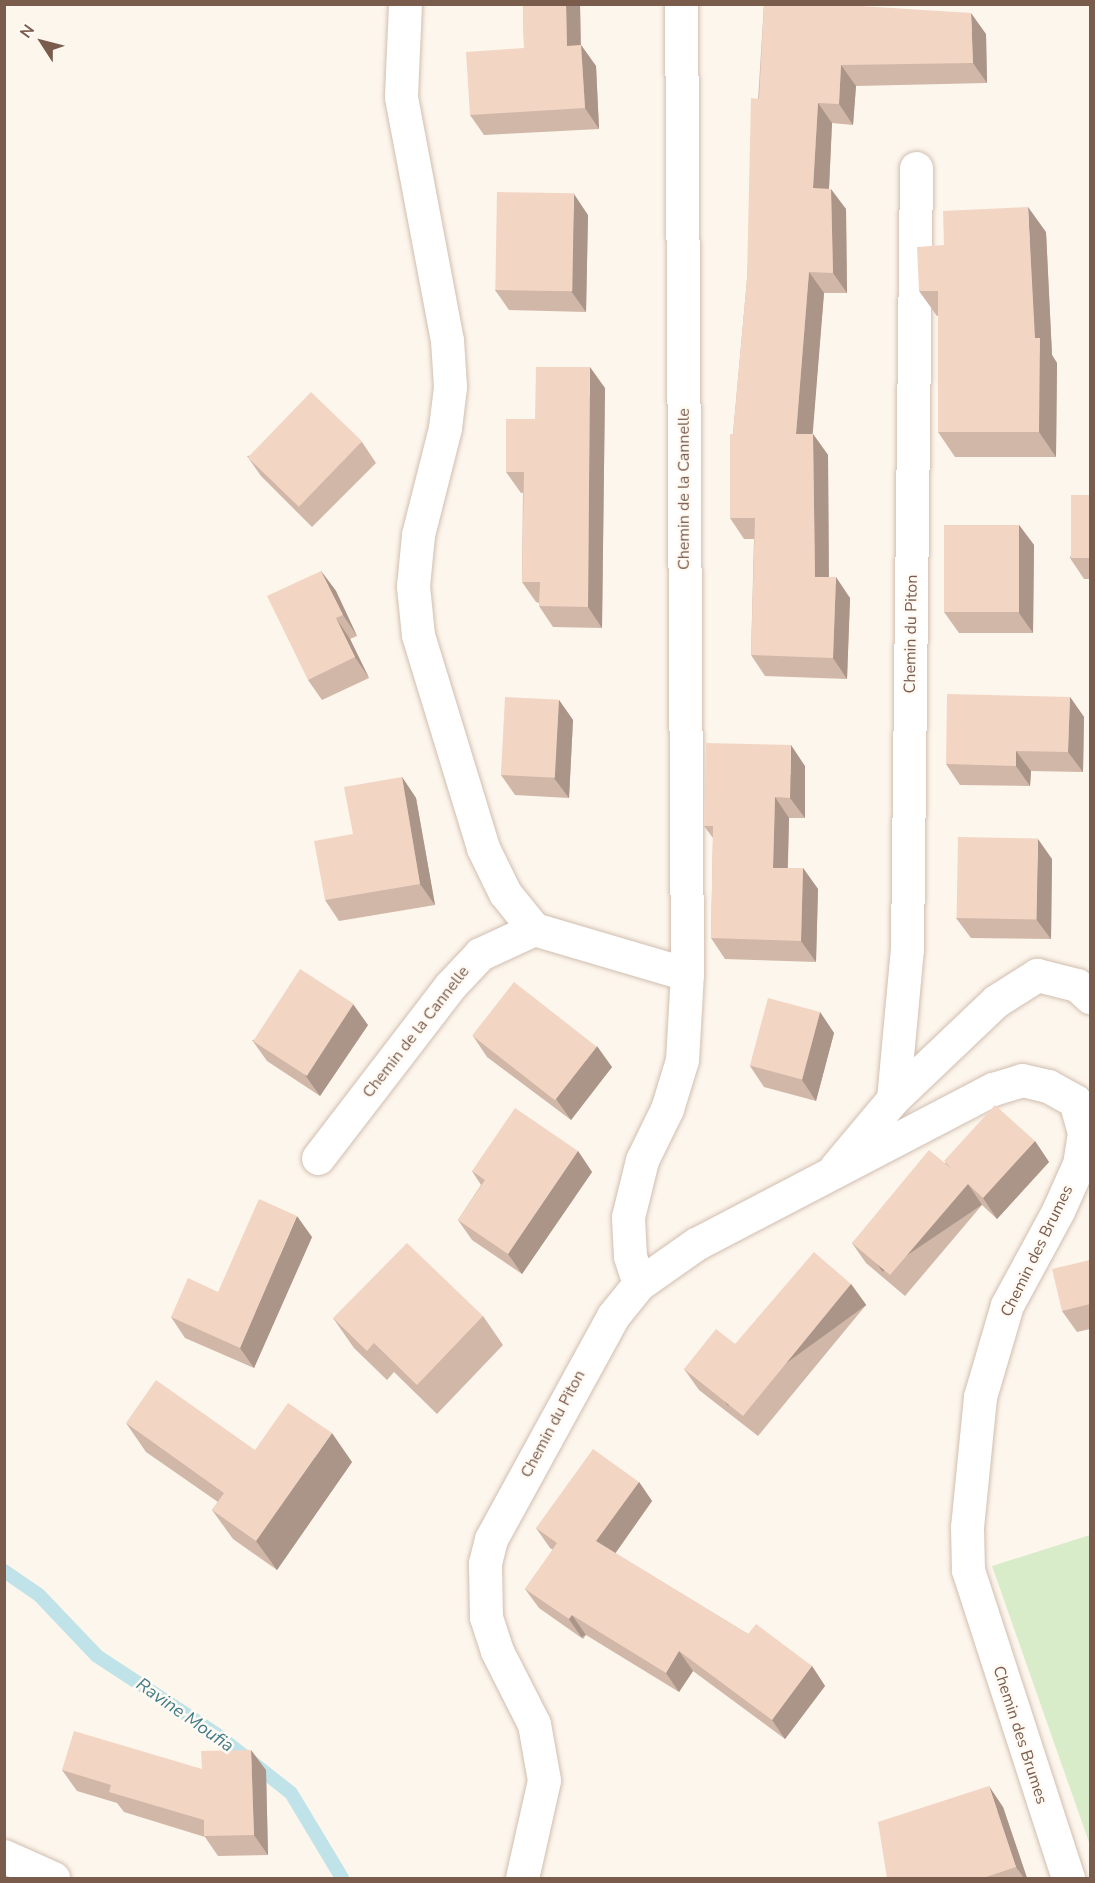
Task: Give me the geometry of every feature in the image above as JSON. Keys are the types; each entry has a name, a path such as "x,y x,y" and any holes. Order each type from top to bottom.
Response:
{"street":[{"path":"405,4 401,98 447,340 450,387 445,428 418,535 413,586 418,635 483,848 506,893 534,929 687,974"},
{"name":"Chemin de la Cannelle","path":"639,1284 630,1256 628,1217 642,1160 667,1108 682,1060 687,974 681,4"},
{"name":"Chemin du Piton","path":"893,1099 908,949 916,168"},
{"name":"Chemin de la Cannelle","path":"318,1158 450,986 480,954 534,929"},
{"name":"Chemin du Piton","path":"522,1878 544,1780 534,1724 496,1651 486,1617 485,1563 491,1539 613,1316 639,1284 696,1244 825,1180 893,1099 996,1001 1037,975 1077,985 1090,997"},
{"name":"Chemin des Brumes","path":"825,1180 993,1089 1022,1080 1048,1086 1075,1101 1084,1133 1079,1164 1007,1305 980,1397 967,1527 968,1570 980,1613 1068,1878"},
{"path":"4,1856 53,1878"}],"green space":[{"path":"1090,1535 1090,1845 992,1566"}],"building":[{"path":"523,4 566,4 567,46 581,45 585,108 470,115 466,52 524,48"},
{"path":"764,4 829,4 971,13 973,63 841,65 839,104 818,103 813,188 831,189 833,273 809,272 796,434 813,434 815,577 836,577 833,658 751,655 755,518 730,518 730,434 733,434 747,279 751,98 759,99"},
{"path":"497,192 574,193 572,291 495,290"},
{"path":"1028,207 1035,338 1040,338 1039,432 938,432 938,291 919,291 917,247 944,245 943,211"},
{"path":"536,367 590,367 588,607 539,606 540,582 522,582 524,472 506,472 506,419 535,419"},
{"path":"311,392 362,441 299,507 248,457"},
{"path":"1071,495 1090,495 1090,558 1071,558"},
{"path":"944,525 1019,525 1019,612 944,612"},
{"path":"321,571 343,615 336,618 355,657 308,680 267,596"},
{"path":"947,694 1070,697 1068,752 1016,751 1016,766 946,764"},
{"path":"505,697 559,700 555,778 501,775"},
{"path":"706,743 791,745 790,798 775,797 773,868 803,868 801,941 711,938 713,826 704,826"},
{"path":"402,777 420,884 325,900 314,841 353,834 344,787"},
{"path":"958,837 1038,838 1037,919 957,918"},
{"path":"300,969 354,1004 307,1076 253,1041"},
{"path":"514,982 597,1047 555,1100 472,1036"},
{"path":"768,998 820,1012 802,1080 750,1066"},
{"path":"995,1105 1035,1141 983,1198 968,1184 890,1275 852,1243 929,1150 953,1170 944,1161"},
{"path":"515,1108 578,1151 508,1254 458,1220 485,1180 472,1171"},
{"path":"259,1199 297,1216 240,1348 171,1317 188,1278 218,1292"},
{"path":"407,1243 483,1316 417,1385 374,1343 367,1351 333,1318"},
{"path":"814,1252 851,1284 743,1416 684,1369 716,1329 735,1344"},
{"path":"1090,1260 1090,1304 1062,1311 1052,1269"},
{"path":"156,1380 255,1450 288,1403 332,1433 256,1541 212,1510 224,1493 126,1423"},
{"path":"593,1449 639,1482 596,1541 748,1634 756,1624 812,1666 772,1720 679,1651 666,1673 572,1615 569,1619 525,1589 557,1543 536,1528"},
{"path":"74,1731 202,1769 201,1751 251,1750 254,1835 204,1836 204,1820 109,1792 111,1785 62,1770"},
{"path":"989,1786 1016,1867 983,1878 887,1878 878,1822"}],"waterway":[{"name":"Ravine Moufia","path":"4,1571 39,1595 97,1656 216,1734 291,1793 342,1878"}]}
